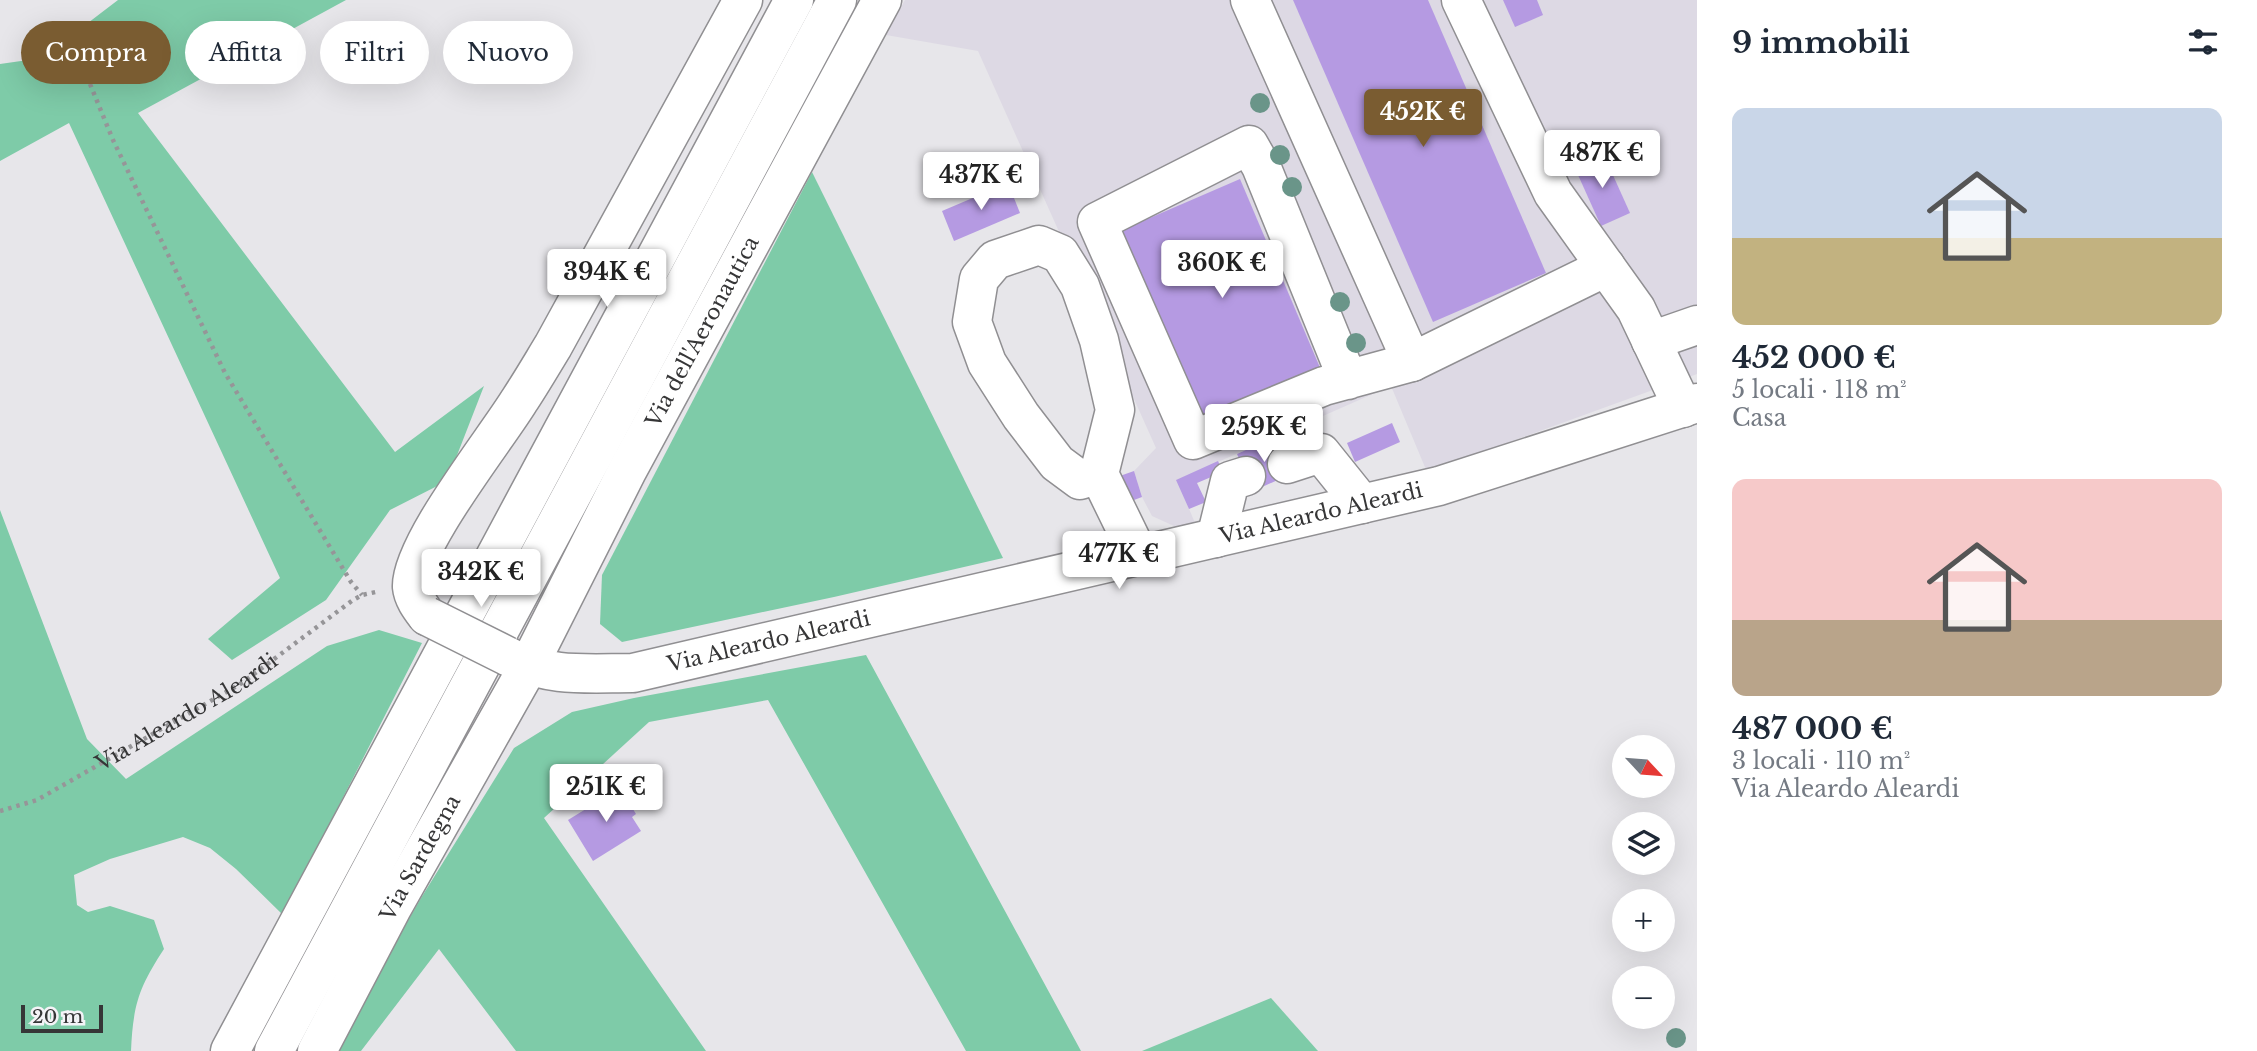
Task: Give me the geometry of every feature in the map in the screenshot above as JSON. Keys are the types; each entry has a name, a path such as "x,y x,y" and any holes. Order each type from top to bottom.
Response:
{"main road":[{"name":"Via Aleardo Aleardi","path":"743,0 553,346 429,535 417,560 412,588 418,604 427,615 517,662 568,673 634,673 1439,486 1690,406"},
{"path":"230,1051 794,0"},
{"path":"274,1051 836,0"},
{"name":"Via dell'Aeronautica","path":"517,662 626,471 882,0"},
{"path":"1250,0 1412,362"},
{"path":"1461,0 1553,193 1636,309 1651,341 1690,406"},
{"path":"1302,117 1097,222 1193,440 1324,386 1412,362 1606,267"},
{"path":"1249,145 1261,166 1348,380"},
{"path":"1099,474 1080,480 1057,463 1021,416 987,363 972,322 979,279 995,260 1039,245 1060,254 1080,286 1099,340 1115,410 1099,474 1139,556"},
{"path":"1651,341 1697,325"},
{"path":"1287,464 1321,453 1362,504"},
{"path":"1216,538 1230,481 1247,476"},
{"name":"Via Sardegna","path":"317,1051 517,662"}],"path":[{"name":"Via Aleardo Aleardi","path":"0,811 37,800 242,683 362,594 351,582 225,373 113,140 90,84"}],"shaded area":[{"path":"905,0 1697,0 1697,374 1427,472 1391,386 1177,480 1195,523 1185,531 1152,516 1142,497 1134,471 1156,448 978,51 886,35"}],"green space":[{"path":"118,0 346,0 306,22 185,21 185,84 191,84 138,113 395,452 484,386 447,481 390,510 326,600 232,660 208,639 280,578 69,123 0,161 0,64 21,61 21,84 171,84 171,21 90,21"},
{"path":"812,172 1003,558 622,642 600,624 602,575"},
{"path":"0,510 87,739 126,779 327,646 379,630 422,643 283,915 236,869 210,848 183,837 110,859 74,875 77,905 88,912 110,906 154,920 164,949 139,997 133,1021 131,1051 0,1051"},
{"path":"866,655 1081,1051 966,1051 768,700 649,722 544,818 706,1051 516,1051 439,949 361,1051 332,1051 421,898 514,748 572,712"},
{"path":"1271,998 1318,1051 1142,1051"}],"building":[{"path":"1293,0 1428,0 1546,273 1433,322"},
{"path":"1503,0 1537,0 1543,15 1515,27"},
{"path":"1603,153 1630,213 1601,226 1574,166"},
{"path":"1240,179 1321,370 1203,421 1122,230"},
{"path":"1008,183 1020,213 954,241 942,211"},
{"path":"1392,423 1400,442 1355,462 1347,443"},
{"path":"1275,437 1291,474 1253,491 1237,454"},
{"path":"1218,461 1223,472 1197,483 1206,502 1189,509 1176,480"},
{"path":"1134,471 1142,497 1126,503 1117,477"},
{"path":"620,788 636,814 632,817 641,831 593,861 568,820"}]}
